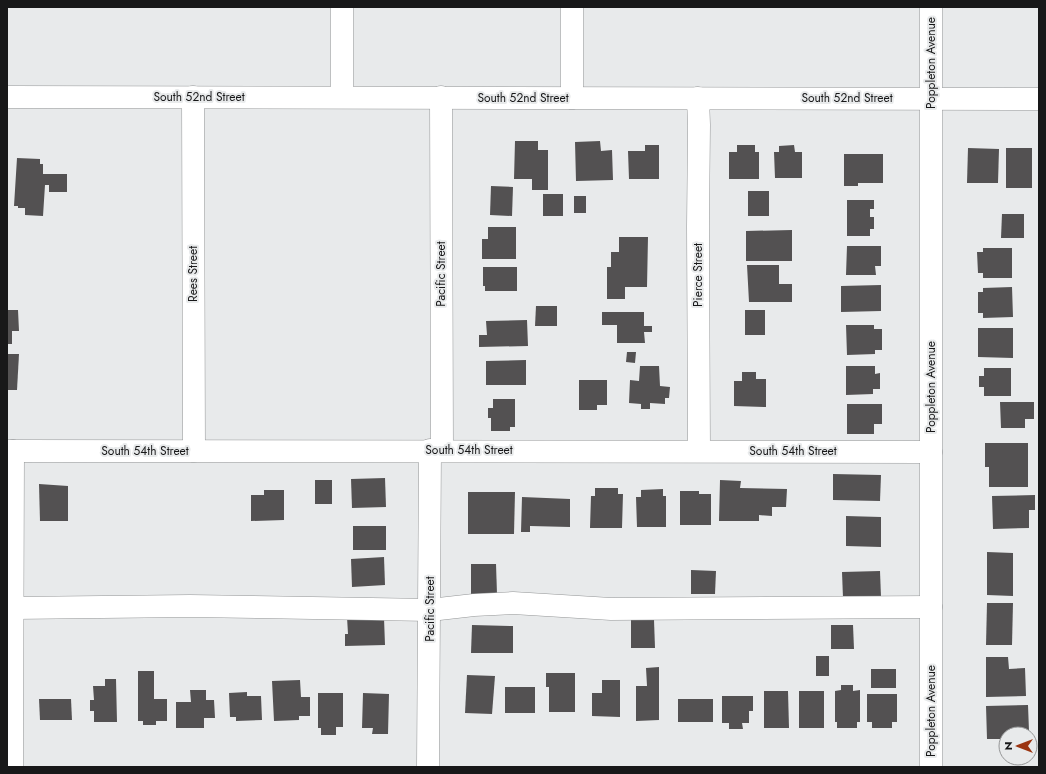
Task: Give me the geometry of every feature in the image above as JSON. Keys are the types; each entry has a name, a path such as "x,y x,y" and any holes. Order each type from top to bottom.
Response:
{"street":[{"path":"342,7 342,97"},
{"path":"572,7 572,98"},
{"name":"Poppleton Avenue","path":"931,7 931,767"},
{"name":"South 52nd Street","path":"7,97 1039,98"},
{"name":"Rees Street","path":"193,97 194,451"},
{"name":"Pacific Street","path":"428,767 430,610 436,450 441,97"},
{"name":"Pierce Street","path":"698,98 699,451"},
{"name":"South 54th Street","path":"10,451 436,450 932,452"},
{"path":"10,451 13,608 12,767"},
{"path":"13,608 190,606 430,610 474,604 513,603 611,609 931,607"}],"building":[{"path":"515,141 538,141 538,150 548,150 548,190 532,190 532,179 514,179"},
{"path":"600,141 601,151 612,150 613,180 576,181 575,142"},
{"path":"645,145 659,145 659,179 629,179 628,151 645,151"},
{"path":"737,145 755,145 755,152 759,152 759,179 729,179 729,152 737,152"},
{"path":"794,145 795,152 802,152 802,178 775,178 774,152 779,152 779,146"},
{"path":"968,148 999,149 998,183 967,183"},
{"path":"1006,148 1032,148 1032,188 1006,188"},
{"path":"844,154 883,154 883,183 858,183 858,186 844,186"},
{"path":"17,158 40,159 40,164 43,164 43,174 67,174 67,192 49,192 49,185 45,185 43,216 25,215 25,208 18,208 18,206 14,206"},
{"path":"491,186 513,187 512,216 490,215"},
{"path":"748,191 769,191 769,216 748,216"},
{"path":"543,194 563,194 563,216 543,216"},
{"path":"574,196 586,196 586,213 574,213"},
{"path":"847,200 874,200 874,209 870,209 870,217 874,217 874,229 870,229 870,236 847,236"},
{"path":"1002,214 1024,214 1024,238 1001,238"},
{"path":"488,227 516,227 516,259 482,259 482,239 488,239"},
{"path":"792,230 792,261 746,261 746,231"},
{"path":"619,237 648,237 647,287 625,287 625,299 607,299 607,267 611,267 611,252 619,252"},
{"path":"847,246 881,246 881,266 875,266 876,275 846,275"},
{"path":"983,248 1012,248 1012,278 983,278 983,273 978,273 977,252 983,252"},
{"path":"747,265 779,265 779,284 792,284 792,302 749,302"},
{"path":"483,267 517,267 517,291 485,291 485,286 483,286"},
{"path":"881,285 881,311 841,312 841,286"},
{"path":"1012,287 1013,317 983,318 983,313 978,313 978,292 983,292 983,288"},
{"path":"536,306 557,306 557,326 535,326"},
{"path":"7,310 18,310 19,331 12,331 12,344 7,344"},
{"path":"745,310 765,310 765,335 745,335"},
{"path":"602,312 644,312 644,326 652,326 652,332 644,332 645,343 617,343 617,325 602,325"},
{"path":"527,320 528,346 479,347 479,335 487,335 486,321"},
{"path":"846,325 874,325 874,329 882,329 882,350 875,350 875,354 847,355"},
{"path":"978,328 1013,328 1013,358 978,357"},
{"path":"627,352 636,352 635,363 626,362"},
{"path":"7,354 19,354 17,390 7,390"},
{"path":"526,360 526,385 486,385 486,361"},
{"path":"640,366 659,366 660,386 670,387 669,398 665,398 665,404 650,403 650,409 641,409 641,404 629,403 630,380 639,381"},
{"path":"846,366 875,366 875,374 880,373 880,389 873,389 873,394 846,395"},
{"path":"984,368 1011,368 1011,396 984,396 984,387 979,387 979,376 984,376"},
{"path":"742,372 756,372 756,379 766,379 766,407 734,406 734,381 742,381"},
{"path":"579,380 607,380 607,405 597,405 597,410 579,410"},
{"path":"493,399 515,399 515,427 510,427 510,431 491,431 491,418 488,418 488,408 493,408"},
{"path":"1000,402 1034,402 1034,419 1025,419 1025,428 1001,428"},
{"path":"847,404 882,404 882,424 874,424 874,434 847,434"},
{"path":"985,443 1028,443 1028,487 989,487 989,467 985,467"},
{"path":"833,474 881,475 880,501 833,500"},
{"path":"385,478 386,507 352,508 351,479"},
{"path":"315,480 332,480 332,504 315,504"},
{"path":"720,480 741,481 740,488 787,489 786,507 772,507 772,516 759,515 759,521 719,521"},
{"path":"39,484 68,486 68,521 40,521"},
{"path":"595,488 618,488 618,494 623,494 622,528 590,528 591,496 595,496"},
{"path":"663,489 663,496 666,496 666,527 637,527 636,497 641,497 641,490"},
{"path":"264,490 284,490 284,520 251,521 251,495 264,495"},
{"path":"680,491 699,491 699,494 711,494 711,525 680,525"},
{"path":"468,492 515,492 514,534 468,534"},
{"path":"1035,495 1035,510 1029,510 1029,528 993,529 992,496"},
{"path":"522,497 570,499 570,527 530,526 530,532 521,532"},
{"path":"846,516 881,517 881,547 846,546"},
{"path":"353,526 386,526 386,550 353,550"},
{"path":"987,552 1013,553 1013,596 987,595"},
{"path":"384,557 385,585 352,587 351,559"},
{"path":"471,564 496,564 497,594 471,595"},
{"path":"691,570 716,571 715,594 691,594"},
{"path":"880,571 881,597 843,598 842,572"},
{"path":"987,603 1013,603 1012,645 986,645"},
{"path":"347,617 384,618 385,645 345,646 345,634 348,634"},
{"path":"631,620 654,620 655,648 631,648"},
{"path":"472,625 513,626 513,653 471,653"},
{"path":"831,625 853,625 854,649 831,649"},
{"path":"816,656 829,656 829,676 816,676"},
{"path":"986,657 1008,657 1009,669 1025,668 1026,696 986,697"},
{"path":"659,667 659,720 636,721 636,686 647,686 646,668"},
{"path":"871,669 896,669 896,688 871,688"},
{"path":"138,671 154,671 154,699 167,699 167,721 156,721 156,725 143,725 143,721 138,721"},
{"path":"546,673 575,673 575,712 549,712 549,687 546,687"},
{"path":"467,675 495,676 492,714 465,713"},
{"path":"105,679 116,679 117,722 94,722 94,711 90,711 90,700 94,700 93,686 105,686"},
{"path":"300,680 301,697 310,697 310,716 299,716 299,720 274,721 272,681"},
{"path":"602,680 620,680 620,717 592,716 592,693 602,693"},
{"path":"841,685 853,685 853,691 860,690 860,722 857,722 857,728 837,728 837,722 835,722 835,691 841,690"},
{"path":"505,687 535,687 535,713 505,713"},
{"path":"190,690 206,690 206,700 214,700 215,718 204,718 204,728 176,728 176,702 191,702"},
{"path":"764,691 788,691 789,728 764,728"},
{"path":"799,691 824,691 824,728 799,728"},
{"path":"247,692 247,696 261,696 262,720 236,721 236,717 230,717 229,693"},
{"path":"318,693 343,693 343,727 336,727 336,735 321,735 321,728 318,728"},
{"path":"363,693 389,694 388,734 372,734 373,728 362,728"},
{"path":"867,694 897,694 897,722 892,722 892,728 872,728 872,722 867,722"},
{"path":"722,696 753,696 753,711 749,711 749,723 742,723 743,729 729,729 729,723 722,723"},
{"path":"39,699 71,699 72,720 40,720"},
{"path":"678,699 713,699 713,722 678,722"},
{"path":"1028,705 1029,726 998,726 998,739 987,739 986,706"}]}
